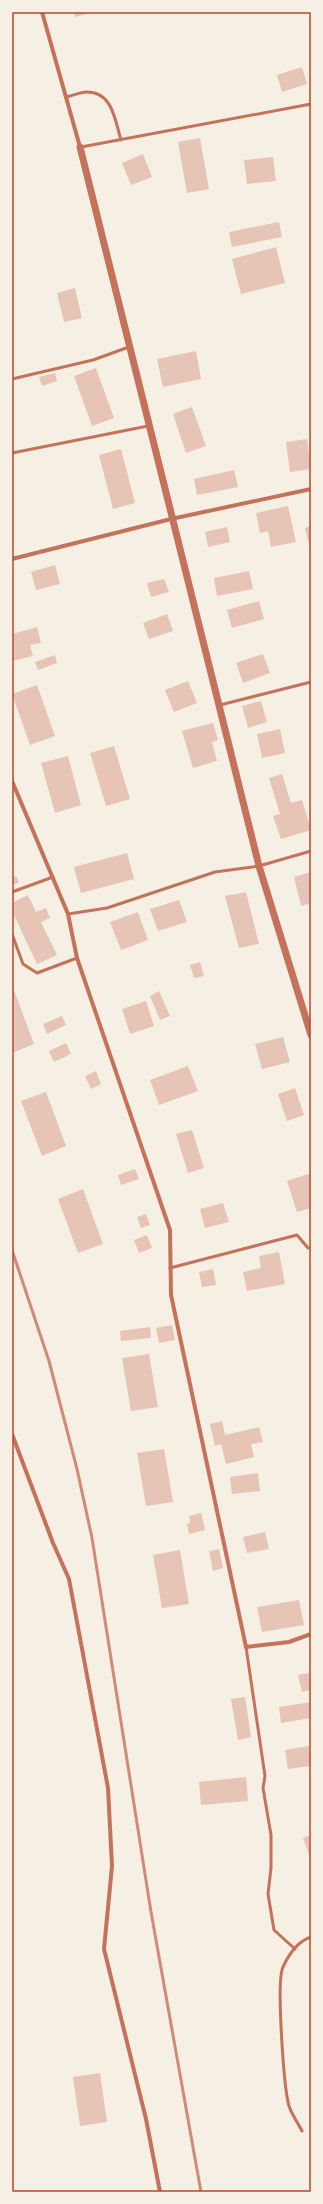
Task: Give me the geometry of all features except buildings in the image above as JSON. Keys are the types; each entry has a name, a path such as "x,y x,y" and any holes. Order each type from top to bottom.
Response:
{"street":[{"path":"42,12 80,148 171,519 259,866 311,1035"},
{"path":"12,559 171,519 311,489"},
{"path":"12,781 68,914 77,958 170,1230 171,1295 246,1647 289,1642 311,1634"},
{"path":"12,1434 53,1543 69,1579 108,1788 112,1866 104,1949 146,2119 160,2192"}],"lane":[{"path":"66,97 88,92 102,95 109,103 121,140"},
{"path":"80,148 311,104"},
{"path":"12,379 93,360 129,347"},
{"path":"12,453 148,426"},
{"path":"218,705 311,682"},
{"path":"68,914 107,908 215,872 259,866 311,851"},
{"path":"12,892 53,877"},
{"path":"12,934 23,964 37,973 77,958"},
{"path":"170,1268 297,1234 308,1248"},
{"path":"246,1647 266,1776 263,1788 271,1835 271,1868 268,1894 274,1930 295,1949"},
{"path":"302,2131 290,2107 284,2083 280,1991 282,1968 301,1940 311,1937"}],"railway":[{"path":"12,1250 49,1361 77,1469 92,1538 151,1912 201,2192"}]}
